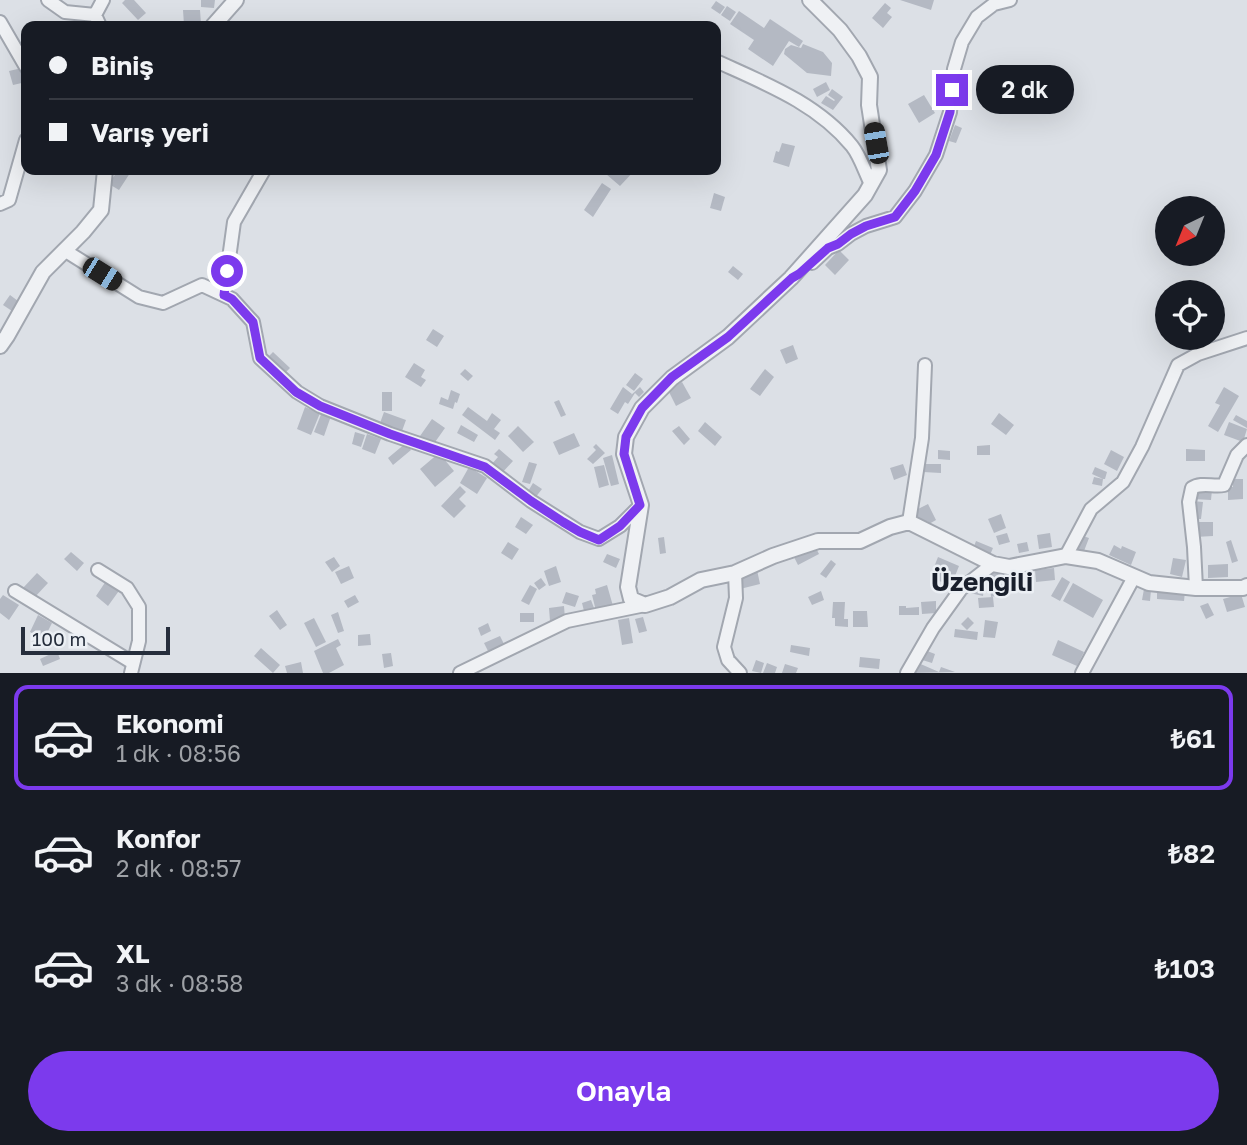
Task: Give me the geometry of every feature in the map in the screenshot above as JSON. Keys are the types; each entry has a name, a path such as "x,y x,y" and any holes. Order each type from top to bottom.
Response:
{"street":[{"path":"48,0 65,12 98,20 99,4 103,0"},
{"path":"217,21 236,0"},
{"path":"645,605 631,600 628,587 640,505 624,454 626,437 642,408 672,377 728,337 792,278 865,195 879,170 869,105 870,77 840,30 810,0"},
{"path":"792,278 828,248 851,234 895,217 915,191 936,155 950,112 954,69 962,42 977,17 994,4 1010,0"},
{"path":"1,27 21,59"},
{"path":"721,63 773,86 824,117 853,148 871,184"},
{"path":"0,204 9,200 21,158"},
{"path":"0,346 43,272 101,210 104,175"},
{"path":"224,295 234,222 261,175"},
{"path":"64,250 139,297 163,303 202,285 232,299 253,322 260,358 296,392 320,406 390,434 485,467 580,532 599,540 620,526 640,505"},
{"path":"1066,556 1091,509 1123,482 1142,447 1178,365 1198,354 1247,338"},
{"path":"909,522 922,438 925,365"},
{"path":"1196,588 1189,502 1192,488 1198,484 1217,487 1224,485 1237,455 1247,445"},
{"path":"460,673 568,621 670,597 701,580 735,573 773,556 818,541 860,541 890,527 909,522 993,564 1009,567 1066,556 1098,561 1149,583 1196,588 1247,586"},
{"path":"907,673 933,628 961,589 993,564"},
{"path":"15,591 132,668 139,642 139,607 127,588 98,570"},
{"path":"735,573 736,598 724,648 728,660 740,673"},
{"path":"1082,673 1134,577"}],"building":[{"path":"125,0 134,0 146,13 138,20 122,3"},
{"path":"201,0 215,0 214,8 201,7"},
{"path":"900,0 934,0 931,10"},
{"path":"716,1 725,7 720,14 711,8"},
{"path":"885,3 891,8 887,13 892,17 883,28 872,18"},
{"path":"727,6 736,12 730,21 721,15"},
{"path":"183,10 200,10 201,21 184,21"},
{"path":"739,11 764,28 770,19 803,41 799,47 789,41 773,66 748,49 754,40 730,24"},
{"path":"803,44 823,52 832,63 831,76 807,73 784,54 785,49 791,45 801,48"},
{"path":"21,68 21,83 13,85 9,71"},
{"path":"826,82 830,90 817,97 813,89"},
{"path":"832,89 843,97 833,110 821,103 826,96 835,100 828,95"},
{"path":"924,95 935,113 919,123 908,104"},
{"path":"955,125 962,128 956,143 949,141"},
{"path":"782,143 795,146 789,167 773,162"},
{"path":"115,175 129,175 119,190 109,184"},
{"path":"607,175 630,175 620,186"},
{"path":"602,183 611,189 593,217 584,210"},
{"path":"714,193 725,197 721,211 710,208"},
{"path":"839,250 849,260 835,275 825,265"},
{"path":"733,266 743,274 738,280 728,272"},
{"path":"10,295 22,304 15,313 3,305"},
{"path":"433,329 444,336 437,347 426,340"},
{"path":"793,345 798,359 786,364 780,350"},
{"path":"273,352 290,368 284,374 267,358"},
{"path":"414,363 425,370 421,377 426,380 421,387 405,377"},
{"path":"465,369 473,376 468,381 460,374"},
{"path":"765,369 774,377 760,396 750,389"},
{"path":"635,373 643,379 634,391 626,385"},
{"path":"682,382 691,398 676,406 668,390"},
{"path":"623,387 632,394 630,396 640,387 644,392 639,397 635,393 628,404 625,402 618,414 610,409"},
{"path":"1224,387 1239,396 1218,432 1208,426 1220,405 1215,403"},
{"path":"451,390 460,394 453,409 439,404 441,397 448,400"},
{"path":"382,392 392,392 392,411 382,411"},
{"path":"559,400 566,415 561,417 554,402"},
{"path":"305,407 320,413 311,435 297,429"},
{"path":"468,407 487,421 492,413 501,420 494,429 500,433 495,440 462,415"},
{"path":"322,412 331,416 324,436 314,432"},
{"path":"384,412 406,420 402,431 380,423"},
{"path":"999,413 1014,425 1006,435 991,424"},
{"path":"1236,415 1247,421 1247,428 1233,420"},
{"path":"432,419 445,428 433,445 420,436"},
{"path":"705,422 722,437 715,446 698,431"},
{"path":"1229,422 1247,429 1243,442 1224,435"},
{"path":"461,425 478,435 474,442 457,433"},
{"path":"518,426 534,442 523,452 508,436"},
{"path":"679,426 690,439 684,445 672,431"},
{"path":"355,432 365,435 361,447 352,444"},
{"path":"574,433 580,446 559,455 553,442"},
{"path":"367,434 381,439 375,454 362,449"},
{"path":"406,443 411,450 393,465 388,458"},
{"path":"596,444 605,453 593,464 587,459 596,450 593,447"},
{"path":"990,445 990,455 977,455 977,446"},
{"path":"499,449 513,461 501,474 491,465 498,457 494,454"},
{"path":"1186,449 1205,450 1205,461 1186,461"},
{"path":"938,450 950,451 950,460 938,459"},
{"path":"1111,450 1124,457 1117,471 1104,464"},
{"path":"439,453 454,471 435,487 420,469"},
{"path":"612,455 619,484 611,486 603,458"},
{"path":"529,462 537,464 530,484 522,482"},
{"path":"903,464 907,475 894,480 890,468"},
{"path":"923,464 941,464 941,473 923,472"},
{"path":"604,465 609,485 599,488 594,467"},
{"path":"469,467 487,478 477,494 460,483"},
{"path":"1095,467 1107,472 1105,479 1092,474"},
{"path":"1094,477 1103,479 1102,486 1092,484"},
{"path":"1233,479 1243,479 1243,499 1228,500 1228,487 1233,487"},
{"path":"533,483 542,489 535,498 527,493"},
{"path":"460,486 466,492 459,499 466,506 454,518 441,506"},
{"path":"1194,488 1212,490 1211,500 1193,499"},
{"path":"1193,501 1203,502 1201,519 1191,519"},
{"path":"928,504 936,520 921,524 914,511"},
{"path":"1001,514 1006,528 994,533 988,519"},
{"path":"521,517 533,525 526,534 515,527"},
{"path":"1195,522 1213,522 1213,536 1195,537"},
{"path":"1007,533 1010,542 999,545 996,536"},
{"path":"1050,533 1052,547 1039,549 1037,535"},
{"path":"1080,535 1089,538 1084,551 1075,548"},
{"path":"664,537 666,553 660,554 658,538"},
{"path":"1231,540 1238,561 1232,563 1226,542"},
{"path":"976,541 993,548 990,555 973,549"},
{"path":"508,542 519,549 512,560 501,553"},
{"path":"1027,542 1029,551 1019,553 1017,544"},
{"path":"814,544 819,554 798,565 793,555"},
{"path":"1114,545 1136,552 1131,565 1109,555"},
{"path":"71,552 84,563 77,571 64,559"},
{"path":"607,554 620,559 616,568 603,562"},
{"path":"334,557 340,566 332,572 325,562"},
{"path":"938,557 959,566 951,586 930,577"},
{"path":"1173,558 1186,560 1182,577 1170,574"},
{"path":"831,560 836,564 826,578 820,574"},
{"path":"1228,564 1228,577 1208,578 1208,565"},
{"path":"349,566 354,578 341,584 335,572"},
{"path":"556,566 561,582 549,586 544,571"},
{"path":"1054,568 1055,580 1036,582 1035,570"},
{"path":"757,570 760,584 740,589 736,575"},
{"path":"1006,571 1008,582 990,585 988,574"},
{"path":"37,573 48,583 34,598 23,588"},
{"path":"1062,577 1070,582 1060,601 1051,596"},
{"path":"108,578 121,588 108,606 96,596"},
{"path":"541,578 546,585 539,590 534,583"},
{"path":"1015,578 1019,583 1008,592 1004,587"},
{"path":"1073,583 1103,600 1093,618 1063,601"},
{"path":"1004,584 1005,594 991,597 990,586"},
{"path":"530,585 537,589 529,605 521,601"},
{"path":"607,585 613,606 596,611 592,595 596,594 595,589"},
{"path":"972,585 984,588 983,596 970,593"},
{"path":"1144,589 1151,590 1150,601 1142,600"},
{"path":"1157,590 1185,592 1184,601 1157,599"},
{"path":"821,591 824,600 812,605 808,597"},
{"path":"566,592 579,596 575,607 562,603"},
{"path":"1241,594 1245,607 1227,612 1223,599"},
{"path":"3,595 19,605 9,620 0,613 0,599"},
{"path":"355,595 359,602 348,608 344,601"},
{"path":"993,597 994,607 979,608 978,598"},
{"path":"591,600 594,608 584,611 582,603"},
{"path":"936,601 936,613 922,614 921,602"},
{"path":"833,602 845,602 844,619 848,619 848,627 835,626 835,618 832,618"},
{"path":"1208,603 1214,615 1206,619 1200,606"},
{"path":"564,606 565,619 550,621 549,608"},
{"path":"899,606 919,607 919,615 899,615"},
{"path":"277,610 287,625 280,630 269,616"},
{"path":"853,611 867,611 868,627 853,627"},
{"path":"338,612 344,631 338,633 331,615"},
{"path":"520,613 534,613 534,622 520,622"},
{"path":"38,615 52,623 44,639 30,632"},
{"path":"643,617 647,631 639,633 635,619"},
{"path":"968,617 974,623 967,630 961,624"},
{"path":"314,618 326,642 316,647 304,623"},
{"path":"629,618 633,643 622,645 618,620"},
{"path":"985,620 998,622 995,638 983,637"},
{"path":"488,623 491,631 481,636 478,628"},
{"path":"955,629 978,632 977,640 954,637"},
{"path":"370,634 371,645 358,646 358,635"},
{"path":"500,636 504,644 488,651 484,643"},
{"path":"338,639 341,645 336,648 344,665 329,673 323,673 314,651"},
{"path":"1058,640 1084,652 1077,666 1052,655"},
{"path":"791,645 810,648 809,656 790,652"},
{"path":"261,648 280,665 273,673 254,656"},
{"path":"922,649 935,654 932,663 919,659"},
{"path":"57,651 60,659 43,666 40,659"},
{"path":"391,653 393,666 384,668 382,654"},
{"path":"860,657 880,659 879,669 859,667"},
{"path":"756,660 764,663 761,673 752,671"},
{"path":"301,662 303,673 287,673 285,666"},
{"path":"916,662 939,672 941,667 955,672 912,673"},
{"path":"767,663 777,667 775,673 763,673"},
{"path":"785,664 798,668 796,673 782,673"}],"district":[{"name":"Üzengili","path":"982,582"}],"route":[{"path":"227,271 224,295 232,299 253,322 260,358 296,392 320,406 390,434 485,467 563,522 599,540 620,526 640,505 624,454 626,437 642,408 672,377 728,337 828,248 866,226 895,217 915,191 936,155 950,112 952,90"}]}
